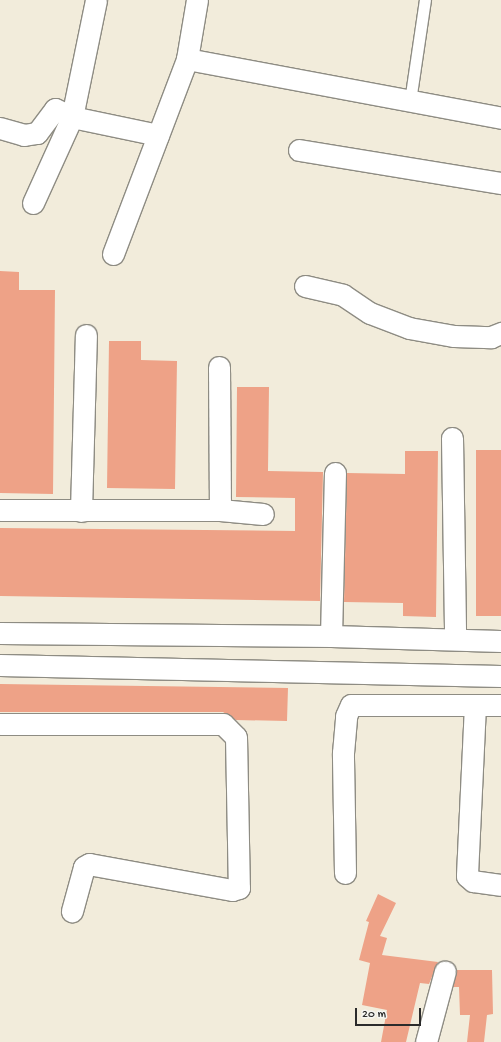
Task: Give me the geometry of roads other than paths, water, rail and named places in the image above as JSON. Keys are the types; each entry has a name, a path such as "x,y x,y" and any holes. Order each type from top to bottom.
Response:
{"street":[{"path":"33,203 72,117 96,0"},
{"path":"113,254 187,59 197,0"},
{"path":"187,59 501,118"},
{"path":"0,128 32,134 37,133 54,109 72,117 158,135"},
{"path":"299,150 501,183"},
{"path":"305,286 343,295 370,313 409,328 454,336 491,337 501,333"},
{"path":"81,511 86,335"},
{"path":"219,368 220,510"},
{"path":"452,438 455,639"},
{"path":"331,636 335,473"},
{"path":"0,510 220,510 263,514"},
{"path":"0,633 331,636 501,641"},
{"path":"0,665 501,676"},
{"path":"345,873 343,752 348,709 359,704 501,705"},
{"path":"475,705 467,876 473,881 501,885"},
{"path":"0,724 223,724 236,737 239,888 232,890 89,864 84,867 72,911"},
{"path":"426,1042 445,971"}],"lane":[{"path":"410,101 425,0"}]}
